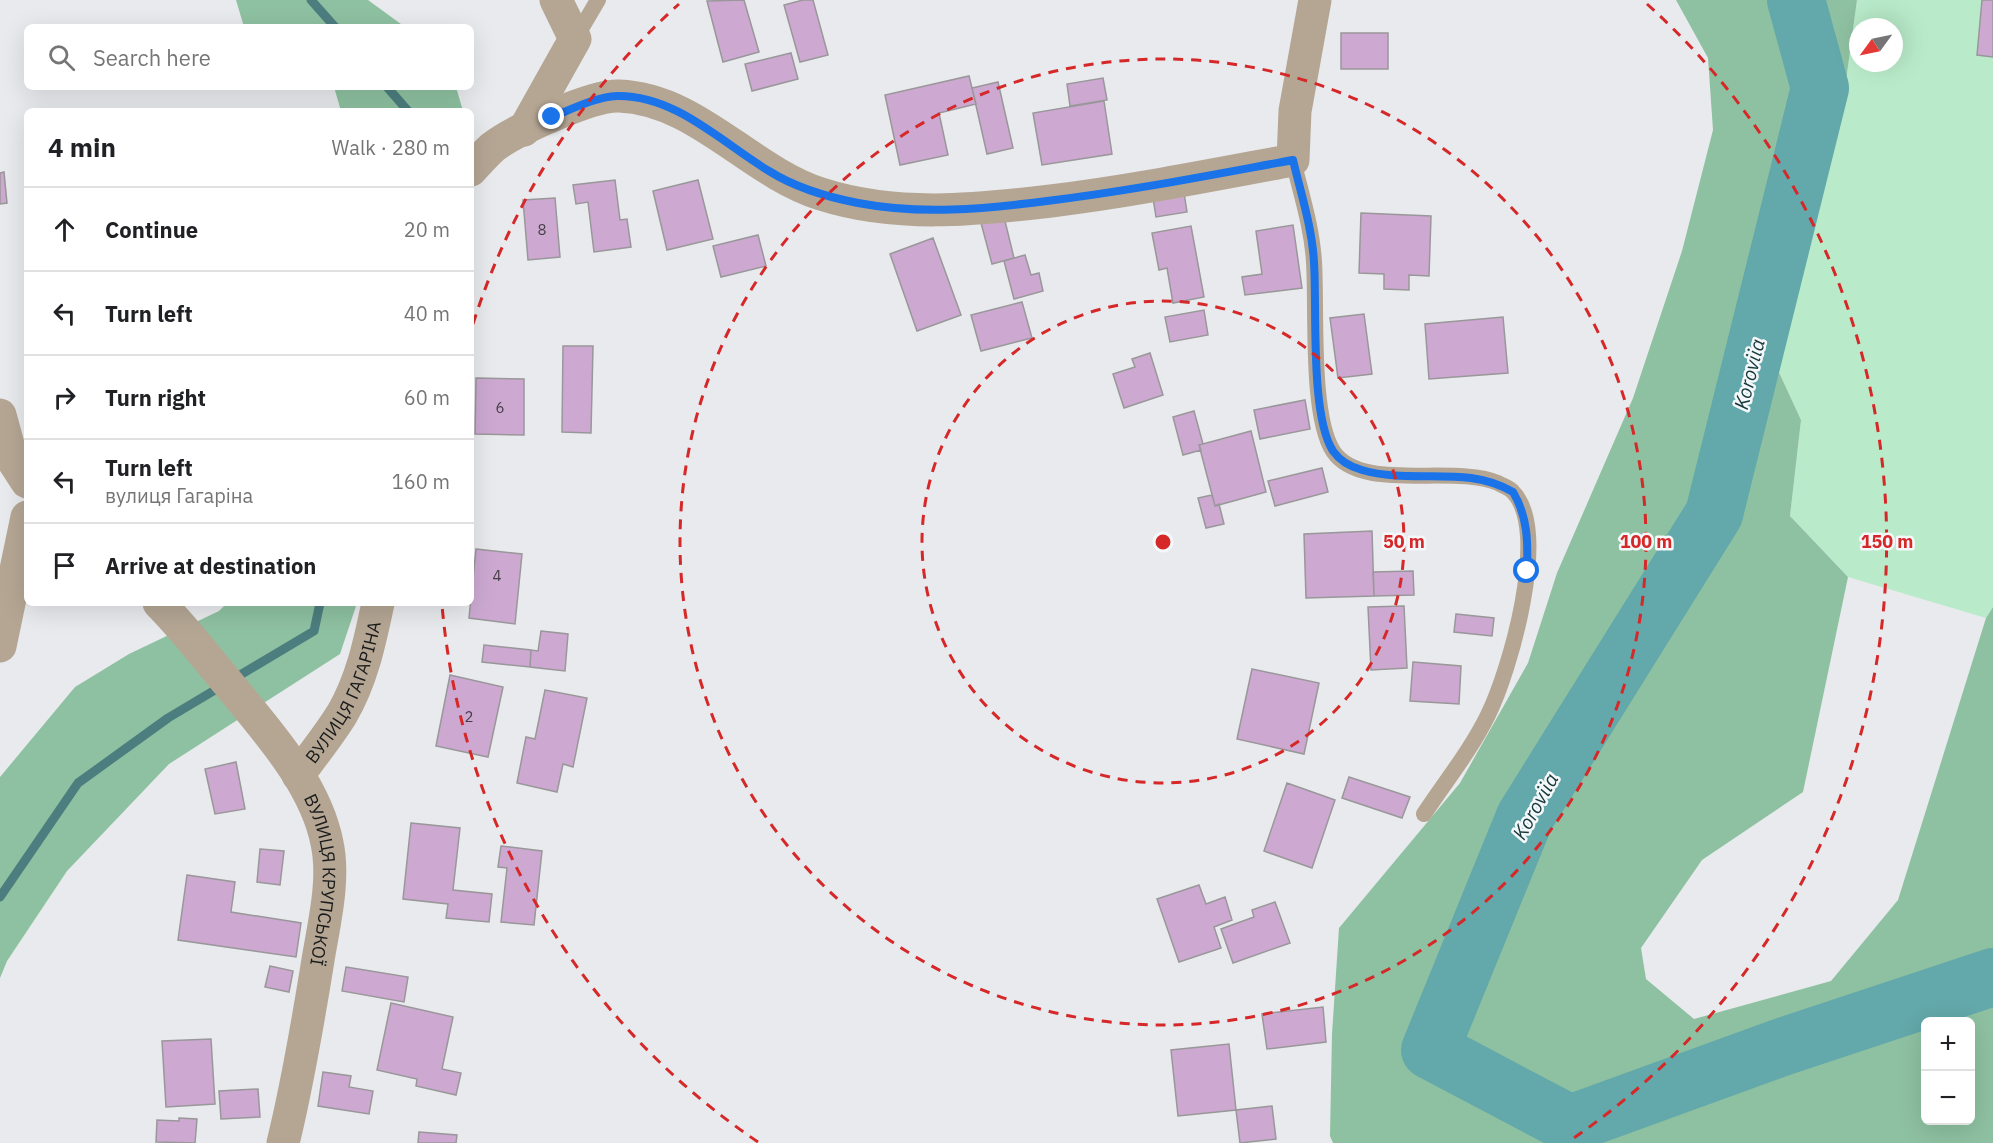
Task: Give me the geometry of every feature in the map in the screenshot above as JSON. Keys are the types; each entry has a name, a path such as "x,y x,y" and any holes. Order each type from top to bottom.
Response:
{"street":[{"path":"524,130 575,39 556,0"},
{"path":"474,167 494,147 524,130 599,100 628,98 686,115 769,171 803,188 858,203 911,210 967,210 1067,199 1293,160 1295,111 1315,0"},
{"path":"0,415 12,459 24,477"},
{"path":"0,646 24,531"},
{"name":"ВУЛИЦЯ КРУПСЬКОЇ","path":"162,606 246,706 298,775 319,816 327,843 329,880 299,1075 283,1143"},
{"name":"ВУЛИЦЯ ГАГАРІНА","path":"298,775 342,714 352,693 369,641 377,606"}],"lane":[{"path":"575,39 598,0"},
{"path":"1293,160 1311,238 1322,421 1334,452 1343,462 1380,474 1453,475 1495,482 1513,492 1525,516 1528,541 1522,608 1501,684 1478,735 1424,814"}],"green space":[{"path":"236,0 368,0 401,24 243,24"},
{"path":"1676,0 1857,0 1855,18 1849,18 1849,59 1842,110 1808,202 1751,262 1752,314 1801,420 1790,516 1848,577 1803,792 1702,860 1641,948 1646,979 1694,1019 1831,981 1898,900 1986,618 1993,607 1993,1143 1333,1143 1330,1136 1332,1034 1339,928 1460,783 1528,663 1557,573 1633,398 1682,251 1713,130 1708,58"},
{"path":"1857,0 1993,0 1993,607 1986,618 1848,577 1790,516 1801,420 1752,314 1751,262 1808,202 1842,110 1849,59 1849,72 1903,72 1903,18 1855,18"},
{"path":"335,90 457,90 462,108 340,108"},
{"path":"224,606 356,606 340,654 169,764 67,871 7,961 0,978 0,777 75,687 129,654 219,611"}],"building":[{"path":"744,0 759,52 723,62 707,1"},
{"path":"813,0 828,55 800,62 784,5"},
{"path":"1982,0 1993,0 1993,57 1977,55"},
{"path":"1341,33 1388,33 1388,69 1341,69"},
{"path":"791,53 798,79 752,91 745,64"},
{"path":"969,76 976,104 939,113 948,155 900,165 885,95"},
{"path":"1103,78 1107,100 1070,106 1067,84"},
{"path":"998,82 1013,148 987,154 972,88"},
{"path":"1104,101 1112,154 1042,165 1033,113"},
{"path":"4,172 7,203 0,204 0,173"},
{"path":"615,180 620,220 627,219 631,247 594,252 588,202 576,204 573,185"},
{"path":"698,180 713,239 667,250 653,191"},
{"path":"1184,193 1187,212 1156,217 1153,198"},
{"path":"555,198 560,257 528,260 523,200"},
{"path":"1361,213 1431,216 1429,276 1409,275 1409,290 1384,289 1384,274 1359,273"},
{"path":"1004,217 1014,258 992,264 981,223"},
{"path":"1293,225 1302,288 1245,295 1242,277 1262,274 1256,231"},
{"path":"1191,226 1204,297 1173,303 1167,268 1159,270 1152,233"},
{"path":"758,235 766,266 721,277 713,246"},
{"path":"933,238 961,315 917,331 890,254"},
{"path":"1025,255 1031,275 1039,273 1043,291 1014,299 1004,261"},
{"path":"1022,302 1032,338 981,351 971,315"},
{"path":"1204,310 1208,335 1170,342 1165,317"},
{"path":"1364,314 1372,374 1338,378 1330,318"},
{"path":"1503,317 1508,373 1429,379 1425,324"},
{"path":"563,346 593,346 591,433 562,432"},
{"path":"1150,353 1163,395 1124,408 1113,374 1135,367 1132,359"},
{"path":"476,378 524,379 524,435 475,434"},
{"path":"1305,400 1310,429 1260,439 1254,410"},
{"path":"1194,411 1203,444 1199,445 1201,450 1183,455 1173,417"},
{"path":"1251,431 1266,492 1215,506 1199,445"},
{"path":"1322,468 1328,492 1275,506 1268,481"},
{"path":"1212,495 1215,506 1219,504 1224,524 1206,528 1198,498"},
{"path":"1372,531 1374,596 1306,598 1304,534"},
{"path":"476,549 522,554 515,624 469,618 470,606 474,606"},
{"path":"1413,571 1414,595 1374,596 1373,572"},
{"path":"1404,606 1407,668 1371,670 1368,607"},
{"path":"1456,614 1494,618 1492,636 1454,632"},
{"path":"541,631 568,634 565,671 530,667 531,650 538,651"},
{"path":"484,645 531,650 530,667 482,662"},
{"path":"1413,662 1461,666 1459,704 1410,701"},
{"path":"1252,669 1319,683 1304,754 1237,739"},
{"path":"450,675 503,687 488,757 436,746"},
{"path":"545,690 587,698 573,767 563,764 557,792 517,783 526,737 535,739"},
{"path":"236,762 245,809 215,814 205,769"},
{"path":"1349,777 1410,797 1402,818 1342,798"},
{"path":"1287,783 1335,800 1312,868 1264,851"},
{"path":"411,823 460,828 453,890 492,894 489,922 446,918 448,904 403,899"},
{"path":"501,846 542,851 534,925 501,922 507,868 498,867"},
{"path":"260,849 284,851 280,885 257,882"},
{"path":"187,875 235,882 231,912 301,923 296,957 178,940"},
{"path":"1199,885 1206,904 1225,897 1232,920 1214,927 1221,948 1179,962 1157,899"},
{"path":"1275,902 1290,943 1233,963 1221,929 1254,917 1252,910"},
{"path":"270,966 293,971 289,992 265,987"},
{"path":"346,967 408,977 404,1002 342,991"},
{"path":"391,1003 453,1017 442,1069 461,1073 456,1095 416,1086 417,1079 377,1070"},
{"path":"1323,1007 1326,1042 1267,1049 1262,1014"},
{"path":"211,1039 215,1104 166,1107 162,1041"},
{"path":"1229,1044 1236,1110 1178,1116 1171,1050"},
{"path":"323,1072 351,1076 349,1087 373,1091 369,1114 318,1106"},
{"path":"258,1089 260,1117 221,1119 219,1091"},
{"path":"1272,1106 1276,1139 1240,1143 1236,1110"},
{"path":"179,1118 197,1119 195,1143 156,1142 157,1120 179,1121"},
{"path":"419,1132 457,1135 456,1143 418,1143"}],"waterway":[{"path":"311,0 332,24"},
{"name":"Koroviia","path":"1796,0 1820,88 1714,514 1525,817 1430,1050 1570,1124 1782,1047 1993,977"},
{"path":"390,90 405,108"},
{"path":"0,897 78,783 168,718 314,631 319,606"}],"route":[{"path":"552,117 611,97 619,96 654,104 686,115 725,139 769,171 803,188 858,203 911,210 967,210 1067,199 1293,160 1308,214 1314,262 1322,421 1334,452 1343,462 1380,474 1453,475 1479,478 1505,487 1513,492 1520,502 1525,516 1528,541 1527,571"}]}
